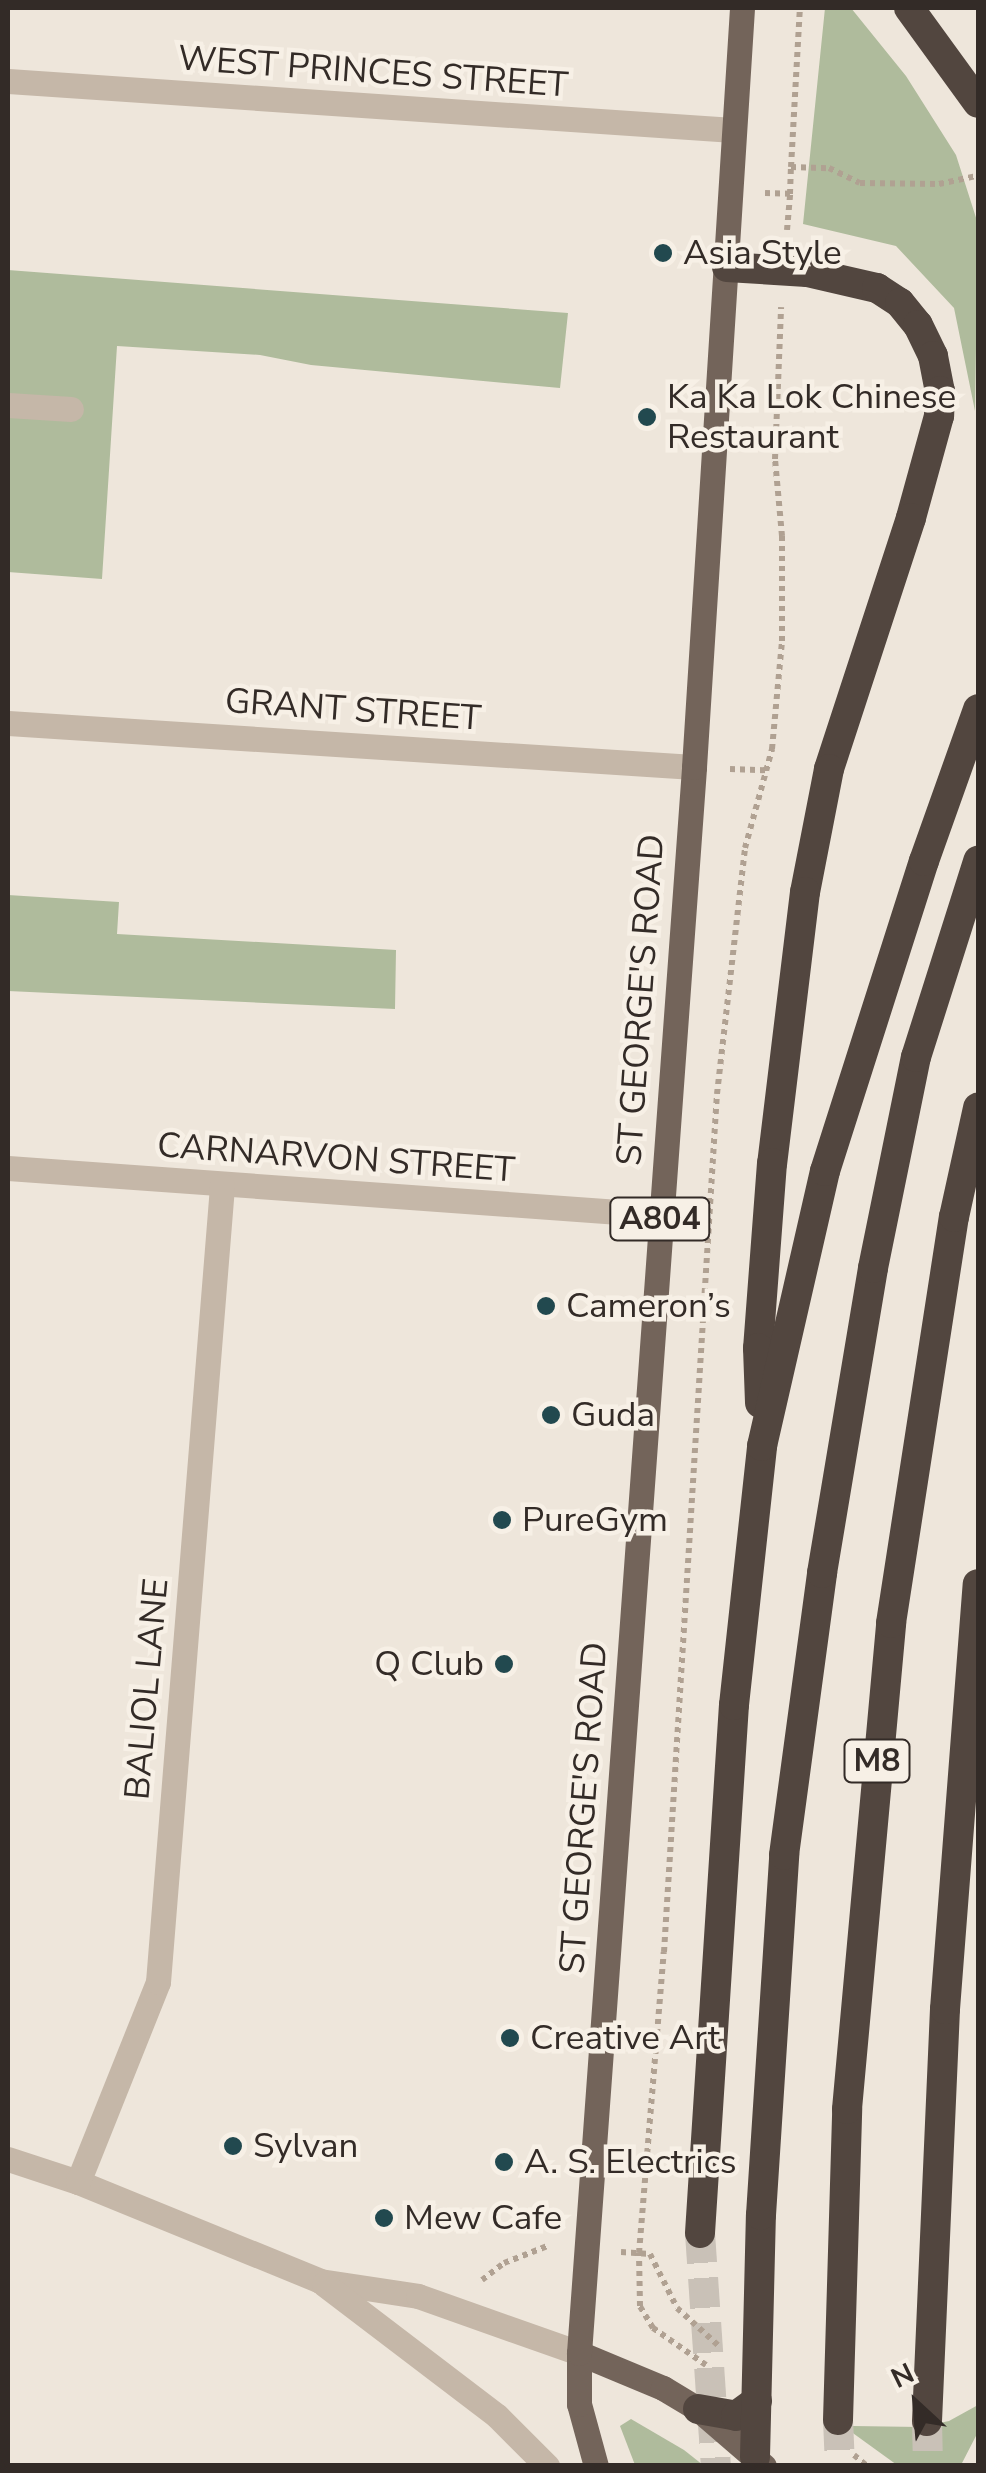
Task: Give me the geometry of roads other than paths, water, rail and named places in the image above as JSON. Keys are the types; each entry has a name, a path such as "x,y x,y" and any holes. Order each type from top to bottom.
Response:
{"highway":[{"path":"909,8 978,103"},
{"path":"727,267 846,278 877,288 900,303 918,325 933,356 940,391 940,416 911,518 828,770 805,892 772,1163 758,1348 762,1446"},
{"path":"700,2233 734,1705 762,1446 825,1171 924,861 978,709"},
{"path":"758,2463 756,2401 767,2088 784,1855 820,1592 874,1268 916,1057 978,861"},
{"name":"M8","path":"838,2420 847,2109 891,1623 954,1217 978,1108"},
{"name":"M8","path":"927,2421 945,2009 978,1584"},
{"path":"945,2009 978,1817"},
{"path":"698,2408 736,2416 756,2401"}],"main road":[{"name":"A804","path":"733,130 742,8"},
{"name":"ST GEORGE'S ROAD","path":"596,2466 579,2404 579,2353 694,767 733,130"},
{"path":"579,2353 664,2388 698,2408 758,2463"}],"street":[{"name":"WEST PRINCES STREET","path":"8,81 733,130"},
{"path":"8,406 71,409"},
{"name":"GRANT STREET","path":"8,723 694,767"},
{"name":"CARNARVON STREET","path":"8,1168 660,1215"},
{"name":"BALIOL LANE","path":"78,2182 158,1982 222,1186"},
{"path":"8,2159 78,2182 320,2281 418,2296 579,2353"},
{"path":"320,2281 497,2416 548,2466"}],"tunnel":[{"path":"700,2233 716,2466"},
{"path":"838,2420 840,2466"},
{"path":"927,2421 928,2466"}],"place":[{"name":"Asia Style","path":"663,253"},
{"name":"Ka Ka Lok Chinese Restaurant","path":"647,417"},
{"name":"Cameron’s","path":"546,1306"},
{"name":"Guda","path":"551,1415"},
{"name":"PureGym","path":"502,1520"},
{"name":"Q Club","path":"504,1664"},
{"name":"Creative Art","path":"510,2038"},
{"name":"Sylvan","path":"233,2146"},
{"name":"A. S. Electrics","path":"504,2162"},
{"name":"Mew Cafe","path":"384,2218"}]}
